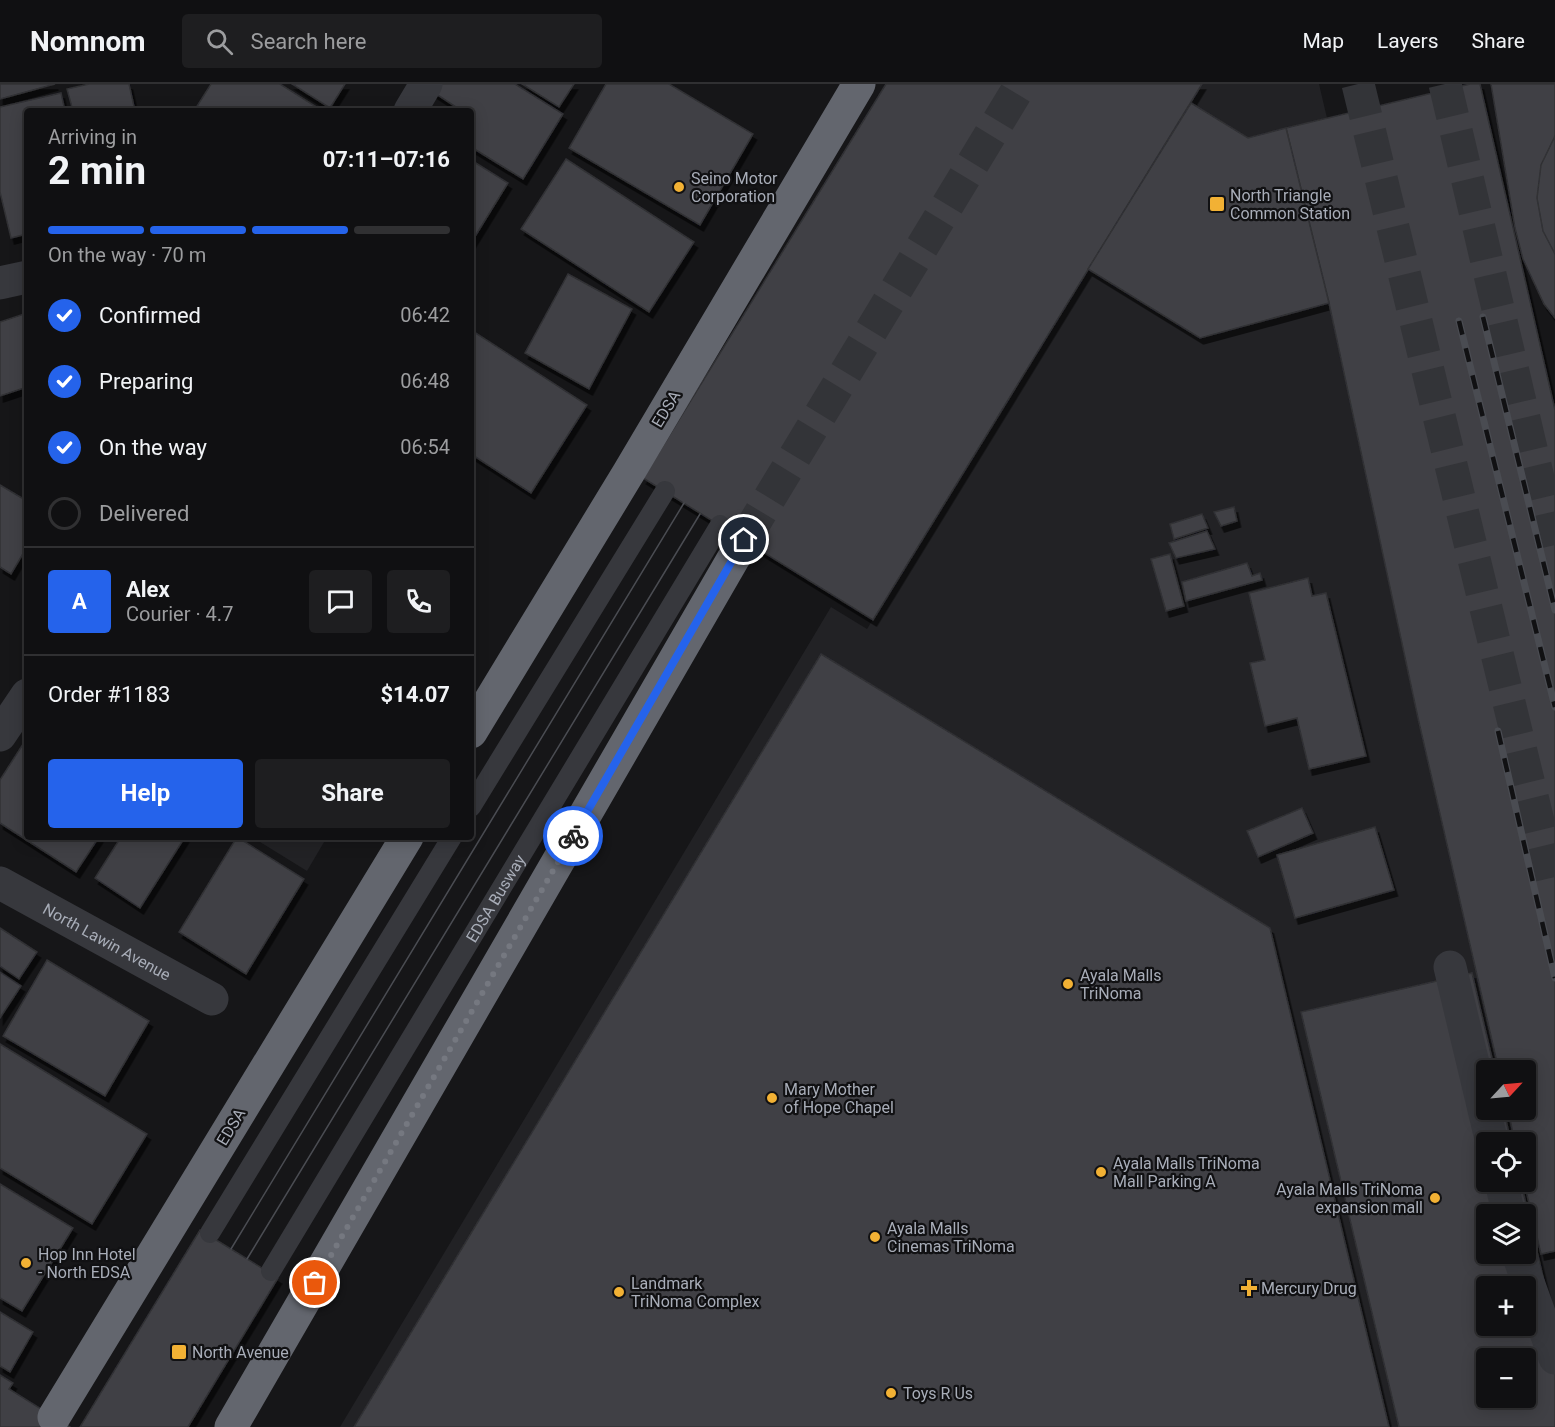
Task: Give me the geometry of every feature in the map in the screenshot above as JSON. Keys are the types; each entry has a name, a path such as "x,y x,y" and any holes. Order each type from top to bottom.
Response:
{"highway":[{"name":"EDSA","path":"474,727 635,462 859,84"},
{"path":"231,1427 732,533"},
{"name":"EDSA","path":"54,1417 405,840"}],"street":[{"path":"412,108 426,84"},
{"path":"0,283 24,278"},
{"path":"0,735 24,699"},
{"name":"North Lawin Avenue","path":"0,883 212,999"},
{"path":"1450,967 1489,1132"},
{"path":"1522,1264 1555,1358"}],"lane":[{"path":"474,802 665,491"},
{"name":"EDSA Busway","path":"271,1271 732,533"},
{"path":"210,1233 450,840"}],"shaded area":[{"name":"Ayala Malls TriNoma","path":"1202,84 1319,84 1555,1089 1555,1427 340,1427 831,607 867,629"},
{"path":"257,840 325,840 307,871"}],"building":[{"path":"0,84 55,84 0,99"},
{"path":"89,84 129,84 134,108 72,108 67,89"},
{"path":"211,84 280,84 318,108 196,108"},
{"path":"292,84 345,84 330,108"},
{"path":"438,84 515,84 563,114 523,179 474,149 474,108 457,108 433,92"},
{"path":"522,84 574,84 559,107"},
{"name":"Seino Motor Corporation","path":"606,84 669,84 753,134 700,225 569,148"},
{"path":"886,84 1202,84 873,620 643,478"},
{"path":"1470,84 1480,84 1555,410 1555,1251 1541,1254 1536,1233 1536,1204 1529,1204 1526,1192 1536,1192 1536,1132 1513,1132 1510,1120 1536,1120 1536,1060 1496,1060 1418,718 1329,303 1286,128"},
{"path":"1491,84 1555,84 1555,318 1544,304 1523,259 1515,228"},
{"path":"61,93 64,108 24,108 24,235 11,238 0,192 0,107"},
{"name":"North Triangle Common Station","path":"1191,103 1248,138 1286,128 1329,303 1200,338 1088,269"},
{"path":"1555,136 1555,254 1543,231 1537,198 1541,165"},
{"path":"566,159 694,242 649,312 521,229"},
{"path":"474,162 508,183 474,238"},
{"path":"568,274 632,309 589,389 525,353"},
{"path":"24,314 24,388 0,396 0,322"},
{"path":"474,332 587,405 531,493 474,456"},
{"path":"0,485 24,499 24,552 11,574 0,567"},
{"path":"1234,507 1237,521 1221,526 1214,512"},
{"path":"1202,514 1208,528 1174,539 1170,524"},
{"path":"1207,531 1215,549 1176,558 1169,543"},
{"path":"1170,554 1184,606 1166,611 1151,559"},
{"path":"1247,563 1252,576 1260,573 1262,580 1186,601 1182,582"},
{"path":"1308,578 1312,596 1326,593 1366,756 1309,769 1297,718 1265,726 1250,663 1265,660 1249,593"},
{"name":"Ayala Malls TriNoma","path":"821,654 1270,928 1389,1427 354,1427"},
{"path":"24,743 24,838 0,823 0,780"},
{"path":"1302,808 1313,833 1258,857 1247,831"},
{"path":"1375,827 1394,890 1295,918 1277,855"},
{"path":"26,840 97,840 76,872"},
{"path":"119,840 183,840 140,908 95,878"},
{"path":"235,840 242,840 304,879 246,974 179,932"},
{"path":"0,928 37,952 19,979 0,966"},
{"path":"47,960 149,1021 105,1096 3,1036"},
{"path":"0,972 21,986 0,1018"},
{"name":"Ayala Malls TriNoma expansion mall","path":"1472,973 1492,1060 1476,1060 1476,1120 1506,1120 1509,1132 1476,1132 1476,1192 1523,1192 1526,1204 1476,1204 1476,1264 1536,1264 1536,1247 1555,1329 1555,1427 1399,1427 1301,1012"},
{"path":"0,1044 147,1134 92,1224 0,1168"},
{"name":"Hop Inn Hotel - North EDSA","path":"0,1184 73,1228 22,1311 0,1298"},
{"name":"North Avenue","path":"200,1230 278,1278 188,1427 80,1427"},
{"path":"0,1312 33,1332 10,1372 0,1366"},
{"path":"0,1375 13,1383 9,1389 70,1427 0,1427"}],"tunnel":[{"path":"744,540 1021,84"},
{"path":"1358,84 1555,891"},
{"path":"1445,84 1555,550"}],"tram line":[{"path":"231,1249 684,503"},
{"path":"247,1259 700,514"}],"railway":[{"path":"1483,317 1555,610"},
{"path":"1459,321 1555,707"},
{"path":"1498,731 1555,978"}],"way so far":[{"path":"315,1283 573,836"}],"place":[{"name":"Seino Motor Corporation","path":"679,187"},
{"name":"North Triangle Common Station","path":"1217,204"},
{"name":"Ayala Malls TriNoma","path":"1068,984"},
{"name":"Mary Mother of Hope Chapel","path":"772,1098"},
{"name":"Ayala Malls TriNoma Mall Parking A","path":"1101,1172"},
{"name":"Ayala Malls TriNoma expansion mall","path":"1435,1198"},
{"name":"Ayala Malls Cinemas TriNoma","path":"875,1237"},
{"name":"Hop Inn Hotel - North EDSA","path":"26,1263"},
{"name":"Mercury Drug","path":"1249,1288"},
{"name":"Landmark TriNoma Complex","path":"619,1292"},
{"name":"North Avenue","path":"179,1352"},
{"name":"Toys R Us","path":"891,1393"}],"route":[{"path":"573,836 744,540"}]}
